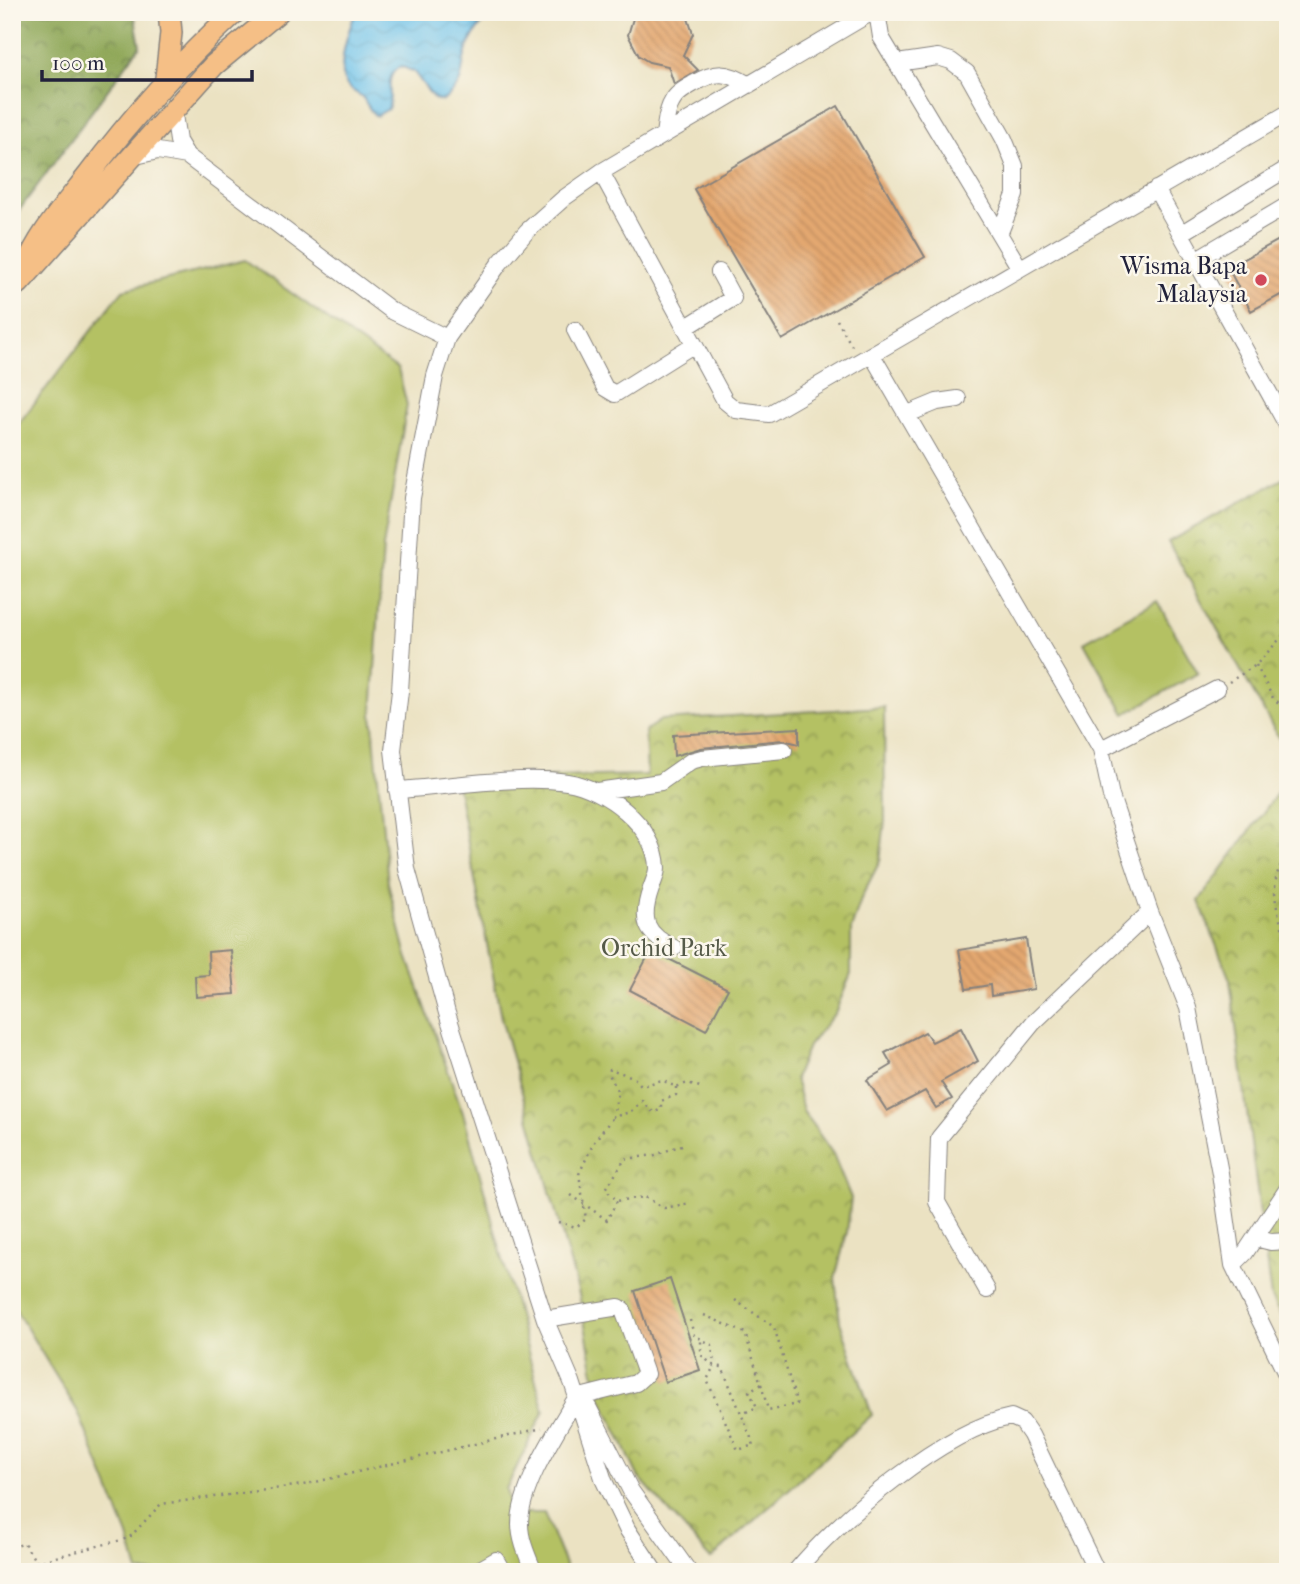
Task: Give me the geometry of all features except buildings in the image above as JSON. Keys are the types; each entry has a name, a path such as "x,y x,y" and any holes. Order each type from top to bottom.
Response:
{"main road":[{"path":"166,78 171,33 169,12"},
{"path":"16,288 34,245 166,78 235,12"},
{"path":"16,288 46,257 173,108 214,65 278,12"}],"street":[{"path":"689,1572 631,1491 577,1392 545,1319 423,929 407,869 393,750 400,691 412,498 435,376 447,338 485,282 527,231 564,198 601,172 865,14 1019,267"},
{"path":"897,63 938,57 951,61 967,73 1004,139 1015,166 1015,195 1000,232"},
{"path":"664,134 672,101 680,92 711,74 732,74 749,85"},
{"path":"173,108 178,141 187,156 392,310 447,338"},
{"path":"601,172 724,401 736,410 769,414 1288,113"},
{"path":"129,158 158,151 187,156"},
{"path":"1182,233 1288,168"},
{"path":"1156,189 1288,428"},
{"path":"1197,259 1288,205"},
{"path":"685,328 733,298 719,272"},
{"path":"575,330 606,388 615,394 693,345"},
{"path":"866,358 908,414 1101,749 1111,796 1150,912 1188,1008 1220,1174 1233,1265 1288,1378"},
{"path":"908,414 937,402 958,399"},
{"path":"1101,749 1217,689"},
{"path":"597,791 661,782 691,761 702,758 784,750"},
{"path":"397,790 536,781 567,782 597,791 644,831 654,851 657,870 648,897 645,920 656,939 674,948"},
{"path":"987,1290 937,1202 939,1138 1033,1023 1150,912"},
{"path":"1233,1265 1255,1238 1288,1188"},
{"path":"1255,1238 1271,1242 1288,1241"},
{"path":"545,1319 613,1306 623,1310 646,1374 636,1383 577,1392"},
{"path":"534,1572 520,1525 525,1494 577,1392"},
{"path":"577,1392 604,1481 627,1529 655,1572"},
{"path":"795,1572 826,1536 934,1452 967,1433 1012,1417 1022,1422 1031,1435 1097,1572"},
{"path":"475,1572 496,1560 503,1572"}],"path":[{"path":"837,320 866,358"},
{"path":"1217,689 1256,665 1288,630"},
{"path":"1256,665 1273,698 1288,711"},
{"path":"1288,853 1277,868 1274,888 1283,930 1288,929"},
{"path":"558,1222 576,1227 586,1219 579,1174 594,1142 613,1117 618,1092 609,1074 610,1069 634,1077 642,1086 662,1080 676,1087 688,1083 703,1088"},
{"path":"613,1117 630,1112 642,1101 654,1113 661,1109 661,1101 676,1096 676,1087"},
{"path":"617,1201 606,1189 625,1159 655,1155 682,1145"},
{"path":"571,1195 607,1220 617,1201"},
{"path":"617,1201 645,1197 664,1208 691,1203"},
{"path":"704,1315 745,1333 768,1410 797,1404 774,1327 735,1300"},
{"path":"690,1320 694,1335 712,1345 713,1366 707,1380 738,1450 754,1445 722,1367 713,1366 701,1355 701,1339"},
{"path":"741,1415 757,1406 749,1391 761,1384"},
{"path":"12,1548 24,1543 36,1562 129,1538 161,1504 303,1485 435,1456 562,1423"}],"green space":[{"path":"12,12 134,12 140,46 12,220"},
{"path":"245,260 398,369 407,405 383,547 372,714 388,883 407,956 464,1116 544,1411 506,1489 511,1513 544,1513 568,1572 138,1572 128,1536 78,1412 12,1304 12,432 123,290"},
{"path":"1288,476 1288,754 1168,542"},
{"path":"1157,601 1198,673 1125,714 1084,642"},
{"name":"Orchid Park","path":"884,707 885,821 880,861 862,896 851,930 851,974 835,1013 808,1046 795,1078 803,1111 833,1154 851,1198 847,1232 835,1278 840,1322 872,1415 711,1559 638,1476 597,1389 579,1294 501,1018 456,779 647,775 645,731 661,720"},
{"path":"1288,761 1288,1328 1271,1298 1230,980 1199,901 1278,792"}],"water":[{"path":"356,12 490,12 469,44 457,87 443,101 434,99 414,72 401,66 395,70 390,80 388,109 376,116 362,97 349,88 343,72 344,51"}],"place":[{"name":"Wisma Bapa Malaysia","path":"1261,280"}]}
